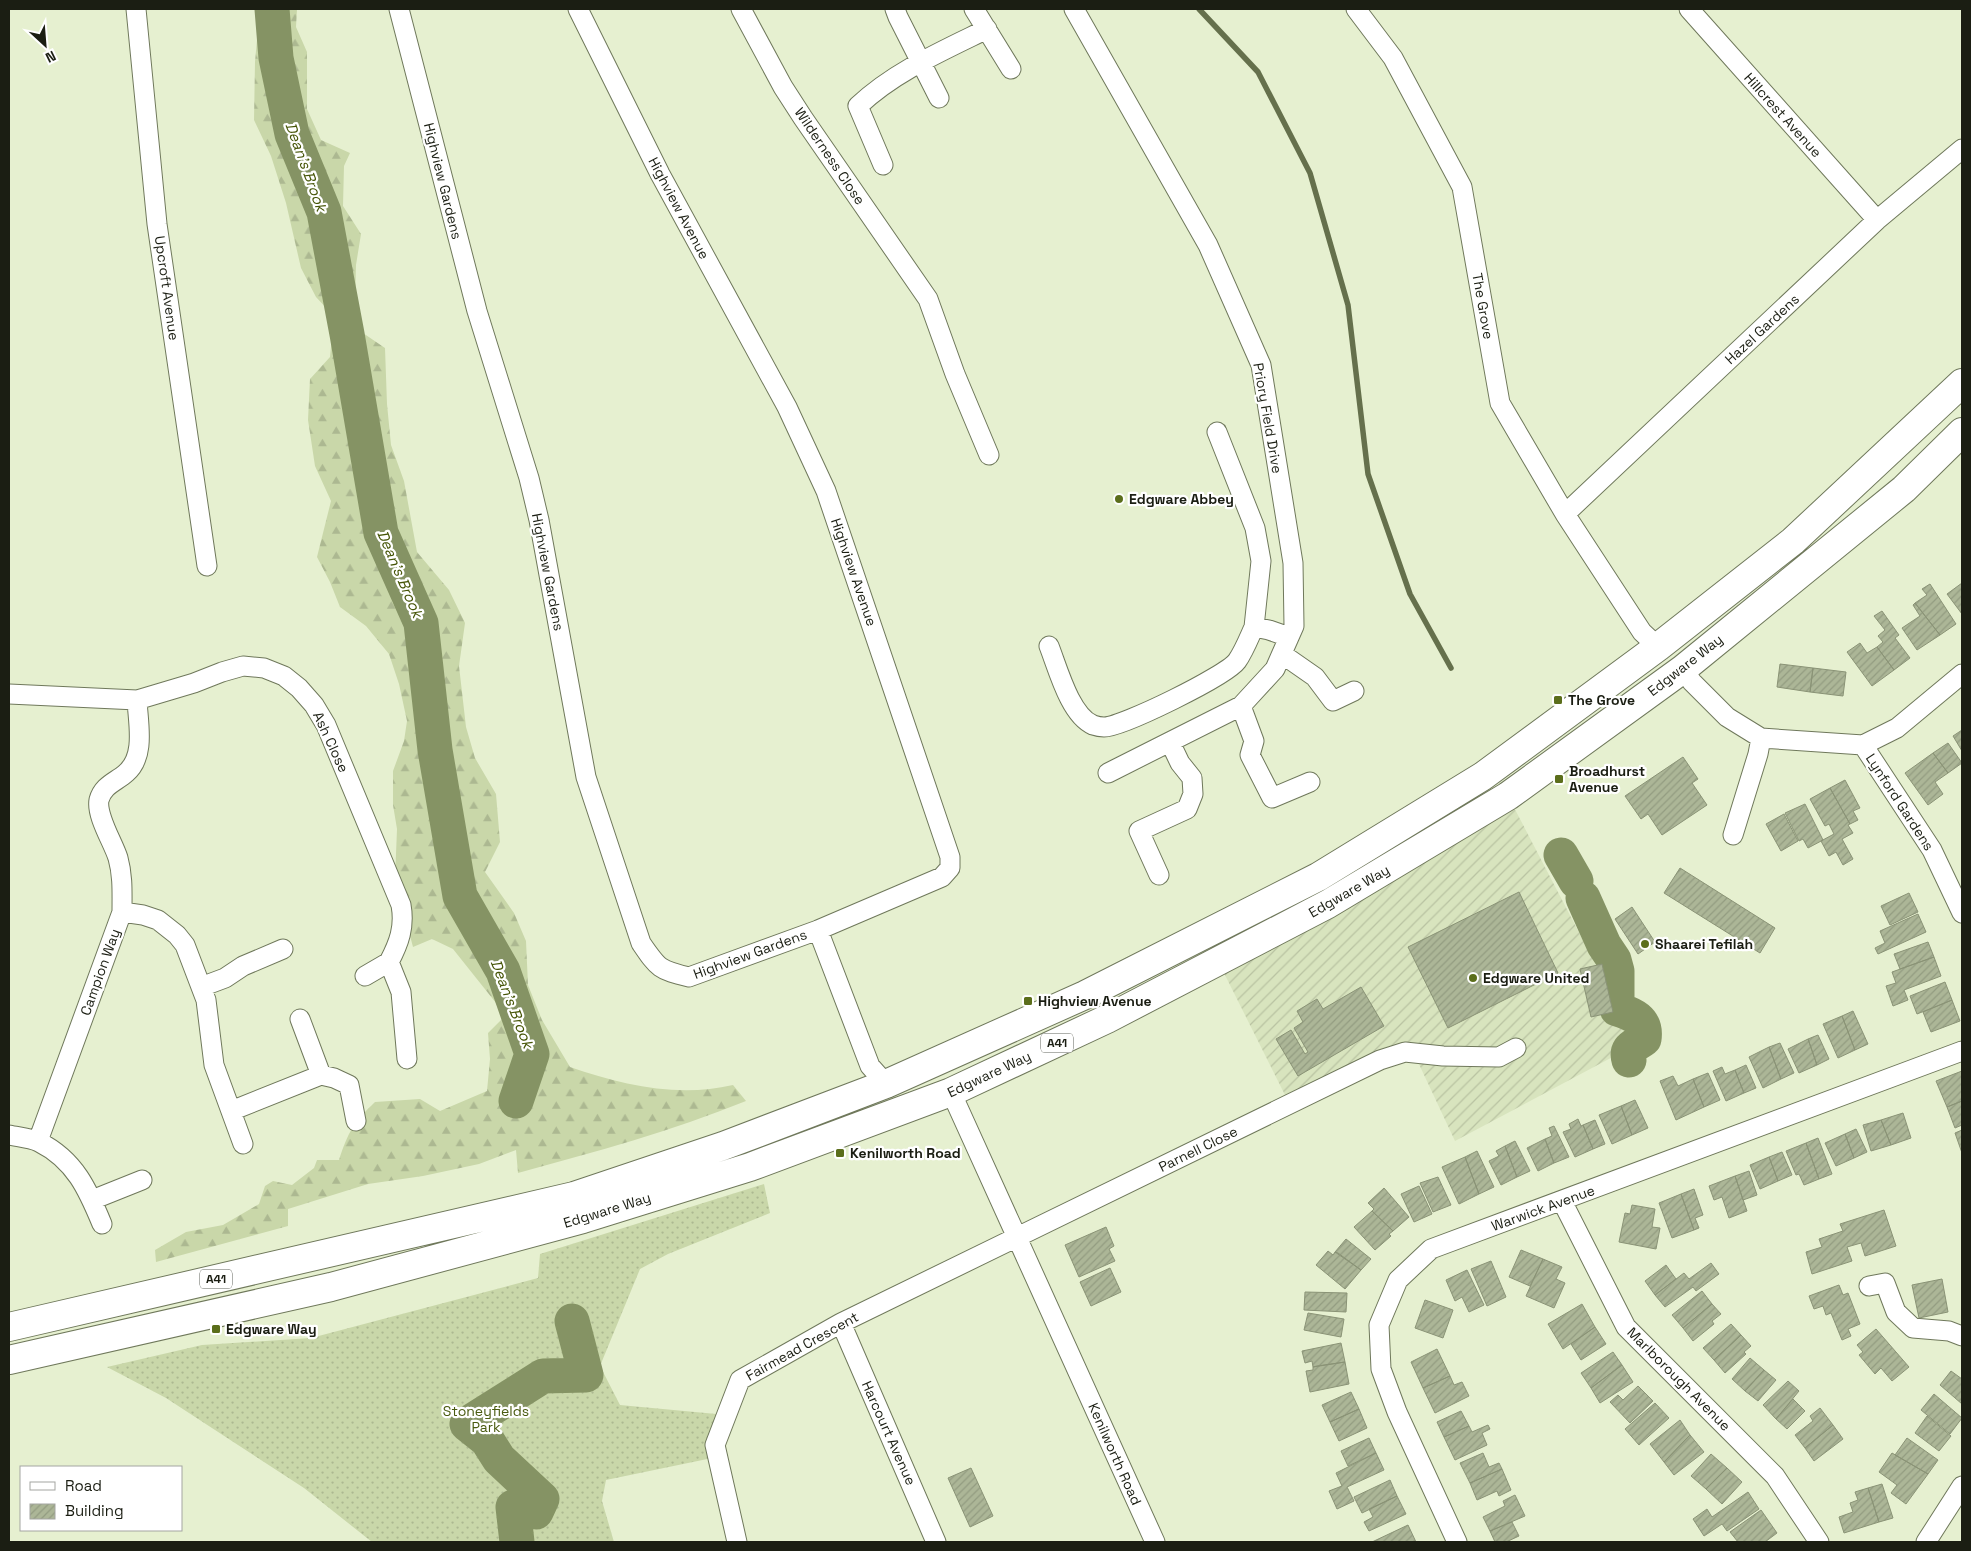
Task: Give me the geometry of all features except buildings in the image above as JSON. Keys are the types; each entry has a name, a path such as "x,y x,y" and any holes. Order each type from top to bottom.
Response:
{"highway":[{"name":"Edgware Way","path":"9,1327 574,1196 723,1146 886,1084 1085,995 1318,877 1483,776 1658,647 1794,541 1955,390"},
{"name":"Edgware Way","path":"9,1360 331,1287 583,1218 750,1167 951,1092 1107,1019 1328,904 1508,796 1683,669 1904,489 1962,432"}],"street":[{"name":"Upcroft Avenue","path":"136,9 158,224 207,566"},
{"name":"Highview Gardens","path":"399,9 477,311 529,478 539,520 586,777 641,943 655,964 670,972 689,977 818,930"},
{"name":"Highview Avenue","path":"578,9 660,174 787,407 826,491 950,857 950,868 942,877 818,930"},
{"name":"Wilderness Close","path":"741,9 783,87 928,299 955,374 989,456"},
{"path":"895,9 939,98"},
{"path":"974,9 1011,69"},
{"name":"Priory Field Drive","path":"1074,9 1208,245 1261,365 1292,563 1294,626 1275,669 1241,706 1108,773"},
{"name":"The Grove","path":"1356,9 1393,58 1462,187 1500,403 1565,514 1642,632 1658,647"},
{"name":"Hillcrest Avenue","path":"1689,9 1877,220"},
{"path":"883,165 858,106 875,89 921,62 986,29"},
{"name":"Hazel Gardens","path":"1565,514 1877,220 1962,149"},
{"path":"1049,646 1068,695 1080,716 1093,725 1105,727 1121,722 1205,684 1237,662 1254,627 1261,561 1256,536 1237,481 1217,432"},
{"path":"1254,627 1269,630 1315,677 1333,701 1354,691"},
{"name":"Ash Close","path":"9,694 137,700 243,666 264,668 284,676 299,688 314,705 326,725 401,905 403,919 401,936 389,962"},
{"name":"Lynford Gardens","path":"1683,669 1692,682 1727,717 1761,738 1863,745 1932,850 1962,913"},
{"path":"1863,745 1897,728 1962,674"},
{"name":"Campion Way","path":"38,1141 122,912 123,884 118,858 101,816 99,800 106,786 127,773 136,760 139,742 137,700"},
{"path":"1241,706 1254,741 1250,755 1272,798 1310,782"},
{"path":"1733,835 1758,754 1761,738"},
{"path":"1159,875 1139,831 1187,809 1193,794 1192,778 1180,763 1170,742"},
{"path":"122,912 143,915 158,920 177,935 185,945 206,1000 214,1065 243,1144"},
{"path":"818,930 870,1066 886,1084"},
{"path":"201,987 225,978 243,966 283,949"},
{"path":"365,976 389,962 401,992 407,1059"},
{"path":"300,1019 321,1075"},
{"name":"Parnell Close","path":"1016,1237 1380,1060 1405,1052 1443,1056 1499,1057 1516,1048"},
{"name":"Warwick Avenue","path":"1457,1542 1397,1412 1381,1369 1379,1325 1398,1280 1431,1249 1962,1051"},
{"path":"231,1111 321,1075 334,1078 349,1085 356,1121"},
{"name":"Kenilworth Road","path":"951,1092 1155,1542"},
{"path":"9,1135 38,1141 60,1156 86,1186 102,1224"},
{"path":"92,1200 142,1180"},
{"name":"Marlborough Avenue","path":"1562,1201 1626,1327 1775,1476 1819,1542"},
{"name":"Fairmead Crescent","path":"737,1542 715,1445 740,1380 841,1323 1016,1237"},
{"path":"1869,1286 1885,1283 1896,1312 1913,1328 1949,1332 1962,1336"},
{"name":"Harcourt Avenue","path":"841,1323 936,1542"},
{"path":"1926,1542 1962,1486"}],"shaded area":[{"path":"1508,796 1637,1044 1455,1141 1410,1045 1290,1105 1218,961"}],"green space":[{"path":"257,9 297,9 296,27 307,52 307,109 321,140 350,153 344,166 343,206 361,234 356,265 355,304 329,311 316,297 301,268 286,203 271,156 254,120 255,62 259,17"},
{"path":"360,331 385,348 391,445 404,481 417,552 449,590 465,623 459,666 466,727 475,758 496,794 500,842 485,872 514,913 526,941 528,985 542,1020 570,1067 650,1088 692,1090 733,1085 746,1101 662,1131 518,1173 516,1150 479,1164 423,1176 368,1184 288,1209 288,1226 156,1262 155,1250 186,1232 223,1225 259,1204 265,1186 273,1181 292,1185 314,1168 317,1160 339,1160 352,1128 375,1102 420,1099 440,1111 487,1091 490,1059 488,1033 502,1019 500,1008 453,949 432,939 413,947 395,879 397,829 393,805 393,771 404,741 407,721 399,684 389,654 366,626 340,607 317,557 331,501 315,466 308,420 310,379 330,357 332,336"},
{"name":"Stoneyfields Park","path":"764,1184 770,1213 668,1254 640,1269 600,1366 620,1405 727,1415 717,1457 606,1480 602,1501 614,1542 372,1542 304,1488 166,1398 107,1367 202,1345 311,1338 538,1278 540,1254"}],"waterway":[{"name":"Dean's Brook","path":"272,9 276,58 292,134 324,212 381,533 421,623 435,750 460,896 503,971 532,1054 516,1101"},
{"path":"1199,9 1258,72 1310,173 1348,305 1368,474 1410,594 1451,668"},
{"path":"1561,855 1576,881"},
{"path":"1583,898 1604,945 1614,960 1617,971 1617,1009 1633,1015 1641,1022 1643,1027 1644,1039 1630,1049 1628,1052 1629,1060"},
{"name":"Dean's Brook","path":"517,1542 513,1507 536,1512 542,1499 499,1459 487,1440 467,1424 543,1376 586,1375 572,1321"}],"place":[{"name":"Edgware Abbey","path":"1119,499"},
{"name":"The Grove","path":"1558,700"},
{"name":"Broadhurst Avenue","path":"1559,779"},
{"name":"Shaarei Tefilah","path":"1645,944"},
{"name":"Edgware United","path":"1473,978"},
{"name":"Highview Avenue","path":"1028,1001"},
{"name":"Kenilworth Road","path":"840,1153"},
{"name":"Edgware Way","path":"216,1329"}]}
